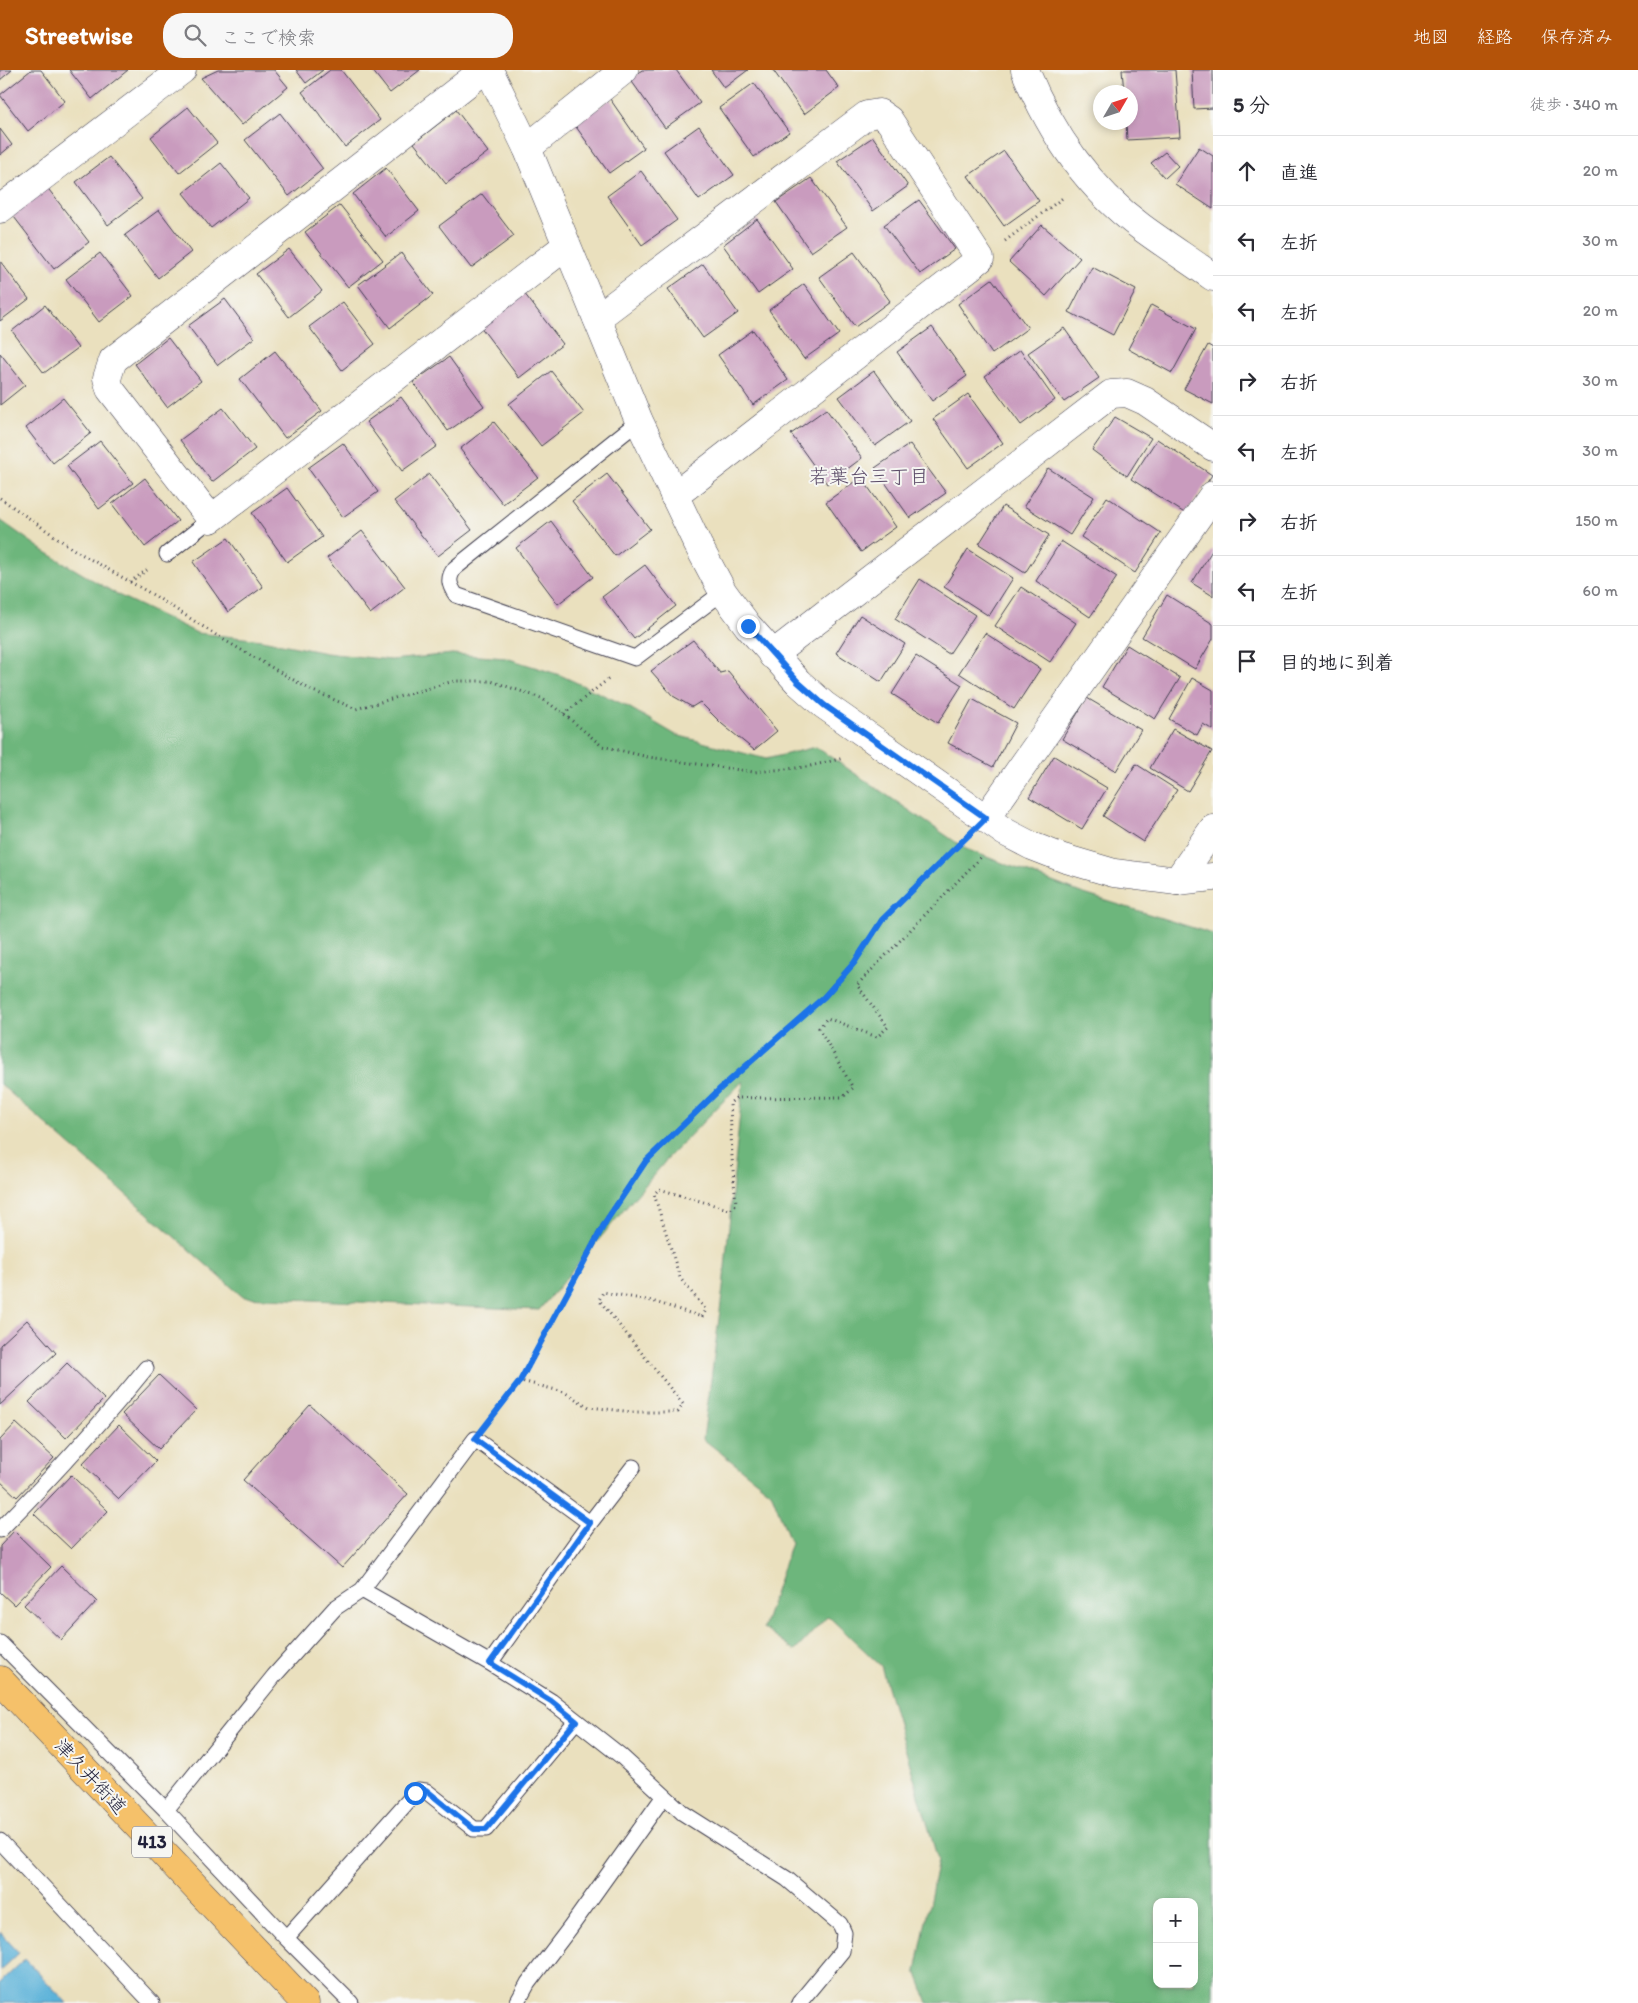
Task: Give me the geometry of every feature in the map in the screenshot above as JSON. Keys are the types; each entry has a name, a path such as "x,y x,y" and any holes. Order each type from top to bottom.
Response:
{"highway":[{"name":"津久井街道","path":"0,1680 305,2003"}],"street":[{"path":"0,209 182,70"},
{"path":"484,70 113,360 107,378 110,389 211,519 566,246"},
{"path":"489,70 527,148 639,421 674,496 723,592 772,655 824,705 995,825 1032,846 1114,873 1177,881 1213,878"},
{"path":"527,148 624,70"},
{"path":"1025,70 1055,133 1088,178 1140,226 1213,277"},
{"path":"597,318 867,115 879,113 889,120 980,259 674,496"},
{"path":"772,655 1111,394 1127,393 1145,401 1213,447"},
{"path":"995,825 1213,495"},
{"path":"1177,881 1213,829"}],"lane":[{"path":"639,421 455,568 449,575 450,586 456,595 635,658 723,592"},
{"path":"167,554 211,519"},
{"path":"0,1530 56,1474 146,1368"},
{"path":"166,1810 274,1676 336,1608 362,1590 475,1439 590,1523"},
{"path":"490,1663 590,1523 633,1467"},
{"path":"362,1590 490,1663 551,1701 622,1756 683,1813 787,1879 840,1924 844,1932 842,1951 800,2003"},
{"path":"0,1643 166,1810 286,1938 351,2003"},
{"path":"286,1938 418,1790 426,1790 474,1829 486,1829 576,1721"},
{"path":"516,2003 528,1983 570,1928 664,1796"},
{"path":"0,1841 152,2003"}],"path":[{"path":"980,259 1088,178"},
{"path":"0,498 76,551 155,596 224,640 311,690 356,709 454,681 491,681 541,698 564,714 602,746 648,757 754,772 806,766 850,757 873,739"},
{"path":"564,714 635,658"},
{"path":"520,1381 564,1392 589,1407 633,1412 678,1412 683,1404 599,1300 603,1292 652,1301 702,1317 706,1310 680,1278 654,1194 659,1189 731,1210 736,1204 730,1103 736,1098 844,1097 853,1088 819,1028 828,1018 877,1037 888,1026 857,985 995,825"},
{"path":"475,1439 520,1381 606,1221 646,1161 721,1088 824,997 854,963 882,920 995,825"}],"green space":[{"path":"0,520 44,551 118,595 197,633 262,640 326,653 391,660 452,654 506,658 560,675 625,705 676,735 766,759 816,747 966,849 1081,893 1213,934 1213,2003 928,2003 916,1971 938,1860 881,1666 828,1616 795,1651 763,1628 791,1543 771,1492 703,1439 723,1288 743,1081 669,1157 539,1310 243,1297 0,1084"}],"water":[{"path":"0,1932 19,1953 0,1971"},
{"path":"25,1959 67,2003 0,2003 0,1983"}],"building":[{"path":"0,70 12,70 0,80"},
{"path":"31,70 41,70 65,101 28,131 0,95"},
{"path":"69,70 128,70 92,99"},
{"path":"218,70 274,70 288,87 242,125 201,78"},
{"path":"296,70 323,70 306,83"},
{"path":"330,70 341,70 380,120 345,147 302,92"},
{"path":"372,70 420,70 390,93"},
{"path":"642,70 676,70 700,103 665,128 630,79"},
{"path":"711,70 748,70 724,88"},
{"path":"773,70 826,70 839,88 804,114"},
{"path":"1122,70 1175,70 1180,137 1127,140 1126,130 1138,130 1138,85 1123,85"},
{"path":"1192,70 1213,70 1213,108 1194,109"},
{"path":"754,83 789,132 754,157 719,108"},
{"path":"610,99 644,148 609,173 574,124"},
{"path":"188,107 217,143 179,173 151,137"},
{"path":"456,110 488,152 446,184 414,143"},
{"path":"280,113 323,169 289,196 245,140"},
{"path":"699,126 734,175 699,200 664,151"},
{"path":"0,129 12,145 0,155"},
{"path":"873,137 908,186 873,211 837,161"},
{"path":"1199,147 1213,156 1213,209 1175,184"},
{"path":"1004,151 1039,201 1004,226 968,176"},
{"path":"1165,152 1178,166 1165,178 1151,163"},
{"path":"109,157 142,199 108,225 76,182"},
{"path":"221,163 249,198 211,228 183,193"},
{"path":"386,168 419,211 386,237 353,194"},
{"path":"641,171 677,220 642,245 607,196"},
{"path":"811,178 847,227 811,252 776,202"},
{"path":"46,186 89,242 54,269 11,213"},
{"path":"482,194 514,236 471,268 439,226"},
{"path":"919,200 955,249 920,274 884,225"},
{"path":"340,205 383,260 348,287 305,232"},
{"path":"159,210 191,252 158,278 125,235"},
{"path":"757,219 793,269 758,294 723,245"},
{"path":"1042,225 1080,258 1046,296 1009,262"},
{"path":"289,249 322,291 289,317 256,274"},
{"path":"854,252 890,301 855,327 819,277"},
{"path":"100,253 133,296 99,322 66,279"},
{"path":"401,253 433,295 390,328 358,285"},
{"path":"0,261 29,299 0,321"},
{"path":"703,264 738,313 703,338 668,289"},
{"path":"1092,267 1136,290 1113,335 1069,312"},
{"path":"992,279 1028,328 992,354 958,304"},
{"path":"804,284 839,334 804,359 769,310"},
{"path":"524,293 563,344 519,378 480,326"},
{"path":"225,299 254,338 218,365 188,326"},
{"path":"343,302 375,344 342,370 309,327"},
{"path":"45,305 78,348 44,373 12,331"},
{"path":"1151,305 1196,329 1172,373 1128,349"},
{"path":"932,327 967,376 932,401 897,352"},
{"path":"1064,328 1099,378 1064,402 1028,353"},
{"path":"753,330 788,380 753,405 718,355"},
{"path":"168,338 201,381 167,407 135,364"},
{"path":"1208,345 1213,348 1213,404 1184,389"},
{"path":"1020,350 1055,400 1021,425 985,376"},
{"path":"275,351 322,411 285,438 240,379"},
{"path":"0,353 25,385 0,405"},
{"path":"449,357 484,406 448,431 413,382"},
{"path":"551,371 584,413 541,446 509,404"},
{"path":"874,371 910,421 875,446 839,397"},
{"path":"968,394 1003,443 968,468 933,419"},
{"path":"401,397 437,446 402,471 366,422"},
{"path":"63,398 91,433 53,463 26,428"},
{"path":"223,408 255,449 212,482 180,440"},
{"path":"826,409 862,458 827,484 791,434"},
{"path":"1115,417 1151,438 1127,476 1092,450"},
{"path":"494,422 538,477 503,504 460,449"},
{"path":"1157,439 1212,475 1186,514 1131,479"},
{"path":"100,441 133,483 99,509 67,466"},
{"path":"343,443 378,492 343,517 308,468"},
{"path":"910,444 946,493 910,518 875,468"},
{"path":"1048,468 1094,497 1070,535 1024,506"},
{"path":"429,474 472,530 438,556 394,501"},
{"path":"607,474 650,529 615,556 572,501"},
{"path":"861,477 896,527 861,552 826,502"},
{"path":"145,478 178,521 145,547 112,504"},
{"path":"287,488 322,537 287,562 252,513"},
{"path":"1107,497 1161,533 1135,573 1081,537"},
{"path":"1003,506 1049,535 1025,573 979,544"},
{"path":"551,521 593,577 558,604 516,548"},
{"path":"362,531 405,587 370,614 327,558"},
{"path":"228,538 263,587 228,612 193,562"},
{"path":"1061,541 1117,577 1090,617 1036,581"},
{"path":"968,549 1013,578 989,616 944,587"},
{"path":"1213,549 1213,596 1192,583"},
{"path":"645,565 676,606 634,639 602,597"},
{"path":"920,579 975,615 949,654 895,619"},
{"path":"1021,587 1076,623 1050,662 995,626"},
{"path":"1167,595 1213,624 1213,639 1195,669 1142,637"},
{"path":"860,615 905,644 881,682 836,653"},
{"path":"985,633 1040,669 1014,709 959,673"},
{"path":"693,640 720,673 728,671 777,731 754,750 722,724 700,702 692,707 673,696 651,671"},
{"path":"1127,645 1180,678 1155,719 1102,687"},
{"path":"916,656 962,685 938,723 892,694"},
{"path":"1192,678 1213,690 1213,730 1203,724 1197,735 1169,719"},
{"path":"1087,698 1141,730 1116,771 1062,739"},
{"path":"972,699 1016,723 993,767 948,743"},
{"path":"1173,729 1212,751 1188,791 1150,768"},
{"path":"1054,756 1107,788 1082,829 1029,797"},
{"path":"1136,764 1177,790 1143,842 1103,816"},
{"path":"27,1320 56,1353 0,1405 0,1345"},
{"path":"67,1363 104,1399 66,1438 29,1402"},
{"path":"159,1375 196,1410 159,1449 122,1414"},
{"path":"310,1405 408,1494 342,1568 243,1480"},
{"path":"16,1423 54,1458 17,1497 0,1481 0,1440"},
{"path":"119,1425 156,1461 119,1499 82,1464"},
{"path":"71,1475 108,1511 71,1549 34,1514"},
{"path":"14,1531 51,1567 14,1605 0,1592 0,1546"},
{"path":"61,1566 97,1601 61,1640 24,1605"}],"district":[{"name":"若葉台三丁目","path":"869,476"}],"route":[{"path":"415,1793 418,1790 426,1790 474,1829 486,1829 576,1721 551,1701 490,1663 590,1523 475,1439 520,1381 606,1221 646,1161 721,1088 824,997 854,963 882,920 986,818 824,705 772,655 748,626"}]}
